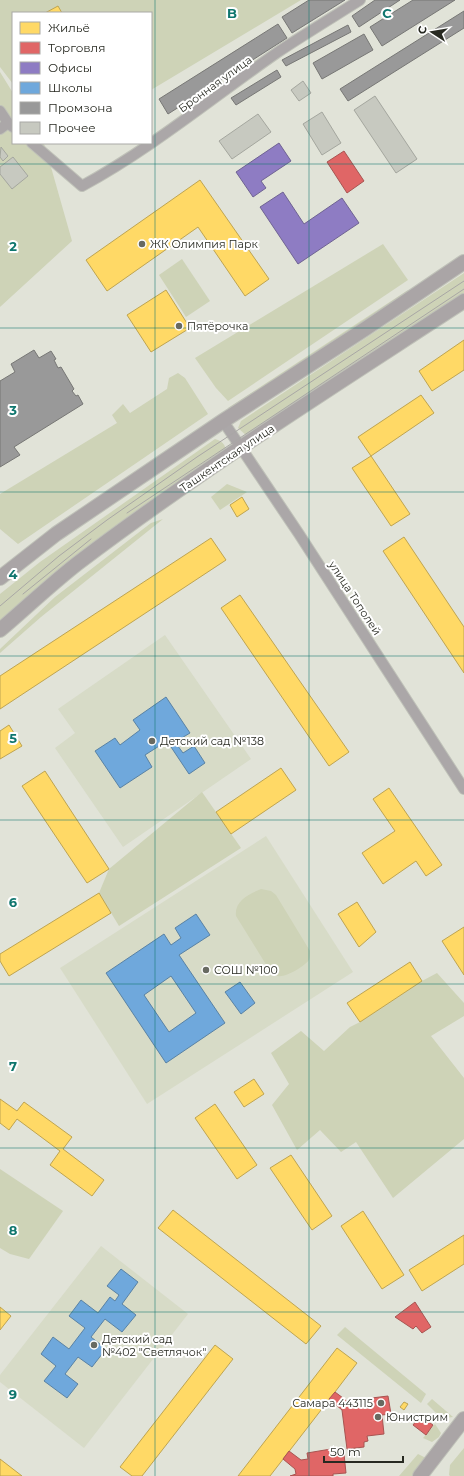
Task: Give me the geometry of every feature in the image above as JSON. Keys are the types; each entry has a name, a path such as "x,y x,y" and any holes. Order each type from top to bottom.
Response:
{"main road":[{"path":"0,578 56,534 223,421 365,329 464,262"},
{"name":"Ташкентская улица","path":"0,630 77,564 157,506 241,448 464,301"},
{"path":"420,1476 464,1419"}],"street":[{"name":"Бронная улица","path":"152,142 184,121 278,52 360,0"},
{"path":"0,112 7,126"},
{"name":"Бронная улица","path":"33,144 82,186 108,172 150,144"},
{"name":"улица Тополей","path":"223,421 299,534 464,789"}],"shaded area":[{"path":"0,0 301,0 152,89 152,12 12,12 12,83 0,67"},
{"path":"0,72 12,91 12,144 44,144 45,146 72,241 0,307"},
{"path":"383,244 408,280 228,401 216,388 195,358"},
{"path":"182,259 210,301 186,317 159,275"},
{"path":"464,273 464,296 248,437 238,428 241,421"},
{"path":"408,290 405,298 233,411 228,408"},
{"path":"178,373 185,378 208,414 18,544 0,529 0,494 117,423 112,415 123,404 130,413 167,389 169,378"},
{"path":"215,439 222,442 225,446 225,459 0,626 0,594 40,562"},
{"path":"227,484 247,492 220,510 211,497"},
{"path":"163,519 41,617 0,653 0,649 55,597 151,523"},
{"name":"Детский сад №138","path":"165,635 251,759 123,847 55,748 75,733 58,709"},
{"path":"202,792 241,848 119,926 99,893 109,869"},
{"name":"СОШ №100","path":"266,836 353,972 147,1104 60,968"},
{"path":"261,889 271,891 276,895 310,951 309,960 307,962 295,971 285,975 277,976 270,971 236,916 237,906 240,902 247,896"},
{"path":"437,973 464,1003 464,1016 431,1036 464,1078 464,1139 393,1198 356,1142 341,1152 320,1130 297,1150 272,1105 289,1084 271,1053 301,1031 324,1051 350,1027"},
{"path":"0,1169 63,1211 29,1259 10,1254 0,1248"},
{"name":"Детский сад №402 \"Светлячок\"","path":"101,1246 188,1314 84,1448 0,1382 0,1375"},
{"path":"345,1327 426,1394 421,1403 337,1335"},
{"path":"432,1399 453,1417 446,1418 435,1412 427,1404"},
{"path":"435,1424 441,1433 439,1437 432,1442 423,1438"},
{"path":"464,1448 464,1476 450,1476 450,1465"},
{"path":"418,1454 426,1458 412,1476 399,1476"}],"building: Жильё":[{"path":"58,6 61,12 47,12"},
{"name":"ЖК Олимпия Парк","path":"200,180 269,279 245,296 198,227 107,291 86,260"},
{"path":"166,290 190,328 151,352 127,315"},
{"path":"464,340 464,370 432,391 419,371"},
{"path":"421,395 434,413 371,456 358,437"},
{"path":"371,456 410,514 391,526 352,468"},
{"path":"242,497 249,509 237,517 230,505"},
{"path":"404,537 464,627 464,673 383,551"},
{"path":"211,538 226,560 0,709 0,676"},
{"path":"240,595 349,752 329,766 221,608"},
{"path":"9,725 22,746 0,759 0,731"},
{"path":"281,768 296,790 231,834 216,812"},
{"path":"45,771 109,869 87,883 22,786"},
{"path":"389,788 442,865 426,876 416,861 383,884 362,853 395,831 373,799"},
{"path":"99,893 111,913 9,976 0,961 0,954"},
{"path":"357,902 376,932 359,947 338,914"},
{"path":"464,927 464,975 442,941"},
{"path":"410,962 422,981 360,1022 347,1003"},
{"path":"254,1079 264,1094 244,1107 234,1092"},
{"path":"0,1099 17,1111 24,1102 72,1137 63,1149 104,1180 92,1196 50,1165 60,1151 17,1119 9,1130 0,1123"},
{"path":"215,1104 257,1165 237,1179 195,1118"},
{"path":"291,1155 332,1216 312,1230 270,1168"},
{"path":"173,1210 321,1326 306,1344 158,1228"},
{"path":"363,1211 404,1275 382,1289 341,1226"},
{"path":"464,1235 464,1264 422,1291 409,1270"},
{"path":"0,1307 11,1316 0,1330"},
{"path":"215,1345 233,1359 142,1476 132,1476 120,1467"},
{"path":"337,1348 357,1363 335,1392 270,1476 238,1476"},
{"path":"404,1402 408,1404 404,1410 400,1407"},
{"path":"0,1459 22,1476 0,1476"}],"building: Торговля":[{"path":"344,151 364,181 347,193 327,162"},
{"path":"415,1302 431,1327 422,1333 416,1326 413,1329 395,1317"},
{"path":"335,1392 347,1401 388,1396 391,1414 382,1415 384,1434 367,1436 368,1441 364,1442 364,1447 347,1449 342,1410 329,1399"},
{"path":"420,1416 433,1425 426,1435 413,1425"},
{"path":"337,1448 337,1455 344,1454 346,1473 333,1474 333,1476 290,1476 296,1474 295,1469 283,1459 289,1451 301,1460 308,1459 307,1453"}],"building: Офисы":[{"path":"279,143 291,161 261,181 266,188 253,197 236,172"},
{"path":"283,192 304,224 342,198 359,223 298,264 260,207"}],"building: Школы":[{"path":"166,697 190,733 175,742 183,753 194,746 205,763 189,774 167,741 145,755 152,767 120,788 95,751 115,738 120,745 140,730 133,720"},
{"path":"196,914 210,935 179,955 225,1023 166,1063 106,973 164,934 171,945 181,938 175,928","holes":["171,976 196,1013 169,1032 144,995"]},
{"path":"240,982 255,1003 241,1014 225,992"},
{"path":"121,1269 138,1282 122,1304 136,1315 122,1332 105,1319 91,1337 106,1349 92,1367 78,1357 65,1374 78,1384 67,1398 44,1381 56,1366 41,1354 53,1337 69,1349 85,1328 69,1316 81,1300 98,1313 110,1297 115,1301 119,1295 107,1286"}],"building: Промзона":[{"path":"309,0 345,0 292,33 282,17"},
{"path":"375,0 400,0 359,27 352,16"},
{"path":"413,0 455,0 382,46 370,27"},
{"path":"464,11 464,28 348,101 340,89"},
{"path":"278,24 287,38 168,114 159,99"},
{"path":"348,25 351,32 286,66 282,60"},
{"path":"364,34 373,50 322,79 313,63"},
{"path":"277,70 281,77 236,105 231,98"},
{"path":"34,350 39,358 51,351 56,359 54,360 58,368 61,367 74,389 72,391 76,396 78,395 83,404 14,447 20,455 0,467 0,381 15,372 11,364"}],"building: Прочее":[{"path":"303,81 311,93 299,101 291,90"},
{"path":"375,96 417,159 396,173 354,110"},
{"path":"322,112 341,143 322,155 303,124"},
{"path":"258,114 271,132 232,159 219,141"},
{"path":"1,147 8,156 3,161 0,157"},
{"path":"13,157 28,176 12,189 0,174 0,167"}],"tram line":[{"path":"0,606 59,556 107,520 197,457 464,281"},
{"path":"127,513 464,289"},
{"path":"23,594 91,539"}],"place":[{"name":"ЖК Олимпия Парк","path":"142,244"},
{"name":"Пятёрочка","path":"179,326"},
{"name":"Детский сад №138","path":"152,741"},
{"name":"СОШ №100","path":"206,970"},
{"name":"Детский сад №402 \"Светлячок\"","path":"94,1345"},
{"name":"Самара 443115","path":"381,1403"},
{"name":"Юнистрим","path":"378,1417"}]}
